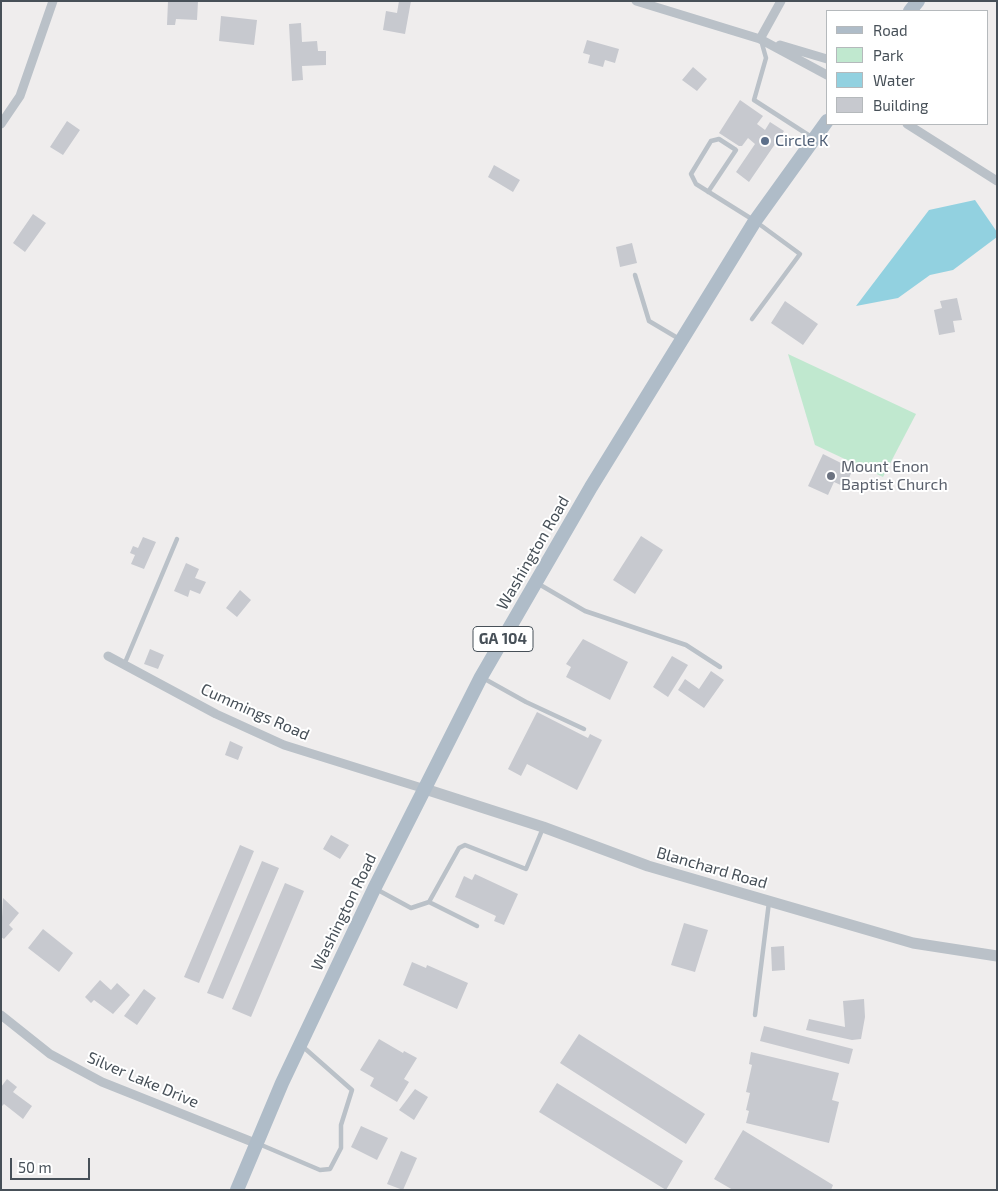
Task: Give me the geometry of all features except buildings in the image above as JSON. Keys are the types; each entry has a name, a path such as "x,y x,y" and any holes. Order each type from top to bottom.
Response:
{"main road":[{"name":"Washington Road","path":"237,1190 255,1143 374,889 481,677 591,487 755,221 826,122"}],"street":[{"path":"1,124 20,96 53,1"},
{"path":"636,1 826,59"},
{"path":"760,39 781,1"},
{"path":"760,39 826,74"},
{"path":"909,125 997,180"},
{"name":"Cummings Road","path":"108,656 216,714 284,744 424,788"},
{"name":"Blanchard Road","path":"424,788 543,827 648,866 913,944 997,956"},
{"name":"Silver Lake Drive","path":"1,1016 50,1054 102,1082 255,1143"}],"lane":[{"path":"760,39 766,58 754,100 814,139"},
{"path":"708,192 736,150 719,139 711,141 691,174 696,184 708,192 755,221 800,254 752,319"},
{"path":"635,275 649,321 682,341"},
{"path":"124,665 177,539"},
{"path":"536,582 584,611 686,644 720,667"},
{"path":"481,677 526,702 584,729"},
{"path":"374,889 411,908 429,902 459,848 465,846 472,847 526,869 543,827"},
{"path":"754,1015 769,901"},
{"path":"429,902 477,926"},
{"path":"255,1143 320,1170 330,1169 340,1148 341,1125 352,1090 300,1045"}],"green space":[{"path":"788,354 916,414 883,477 815,445"}],"water":[{"path":"975,200 997,232 997,237 953,270 930,275 898,298 856,306 929,210"}],"place":[{"name":"Circle K","path":"765,141"},
{"name":"Mount Enon Baptist Church","path":"831,476"}]}
